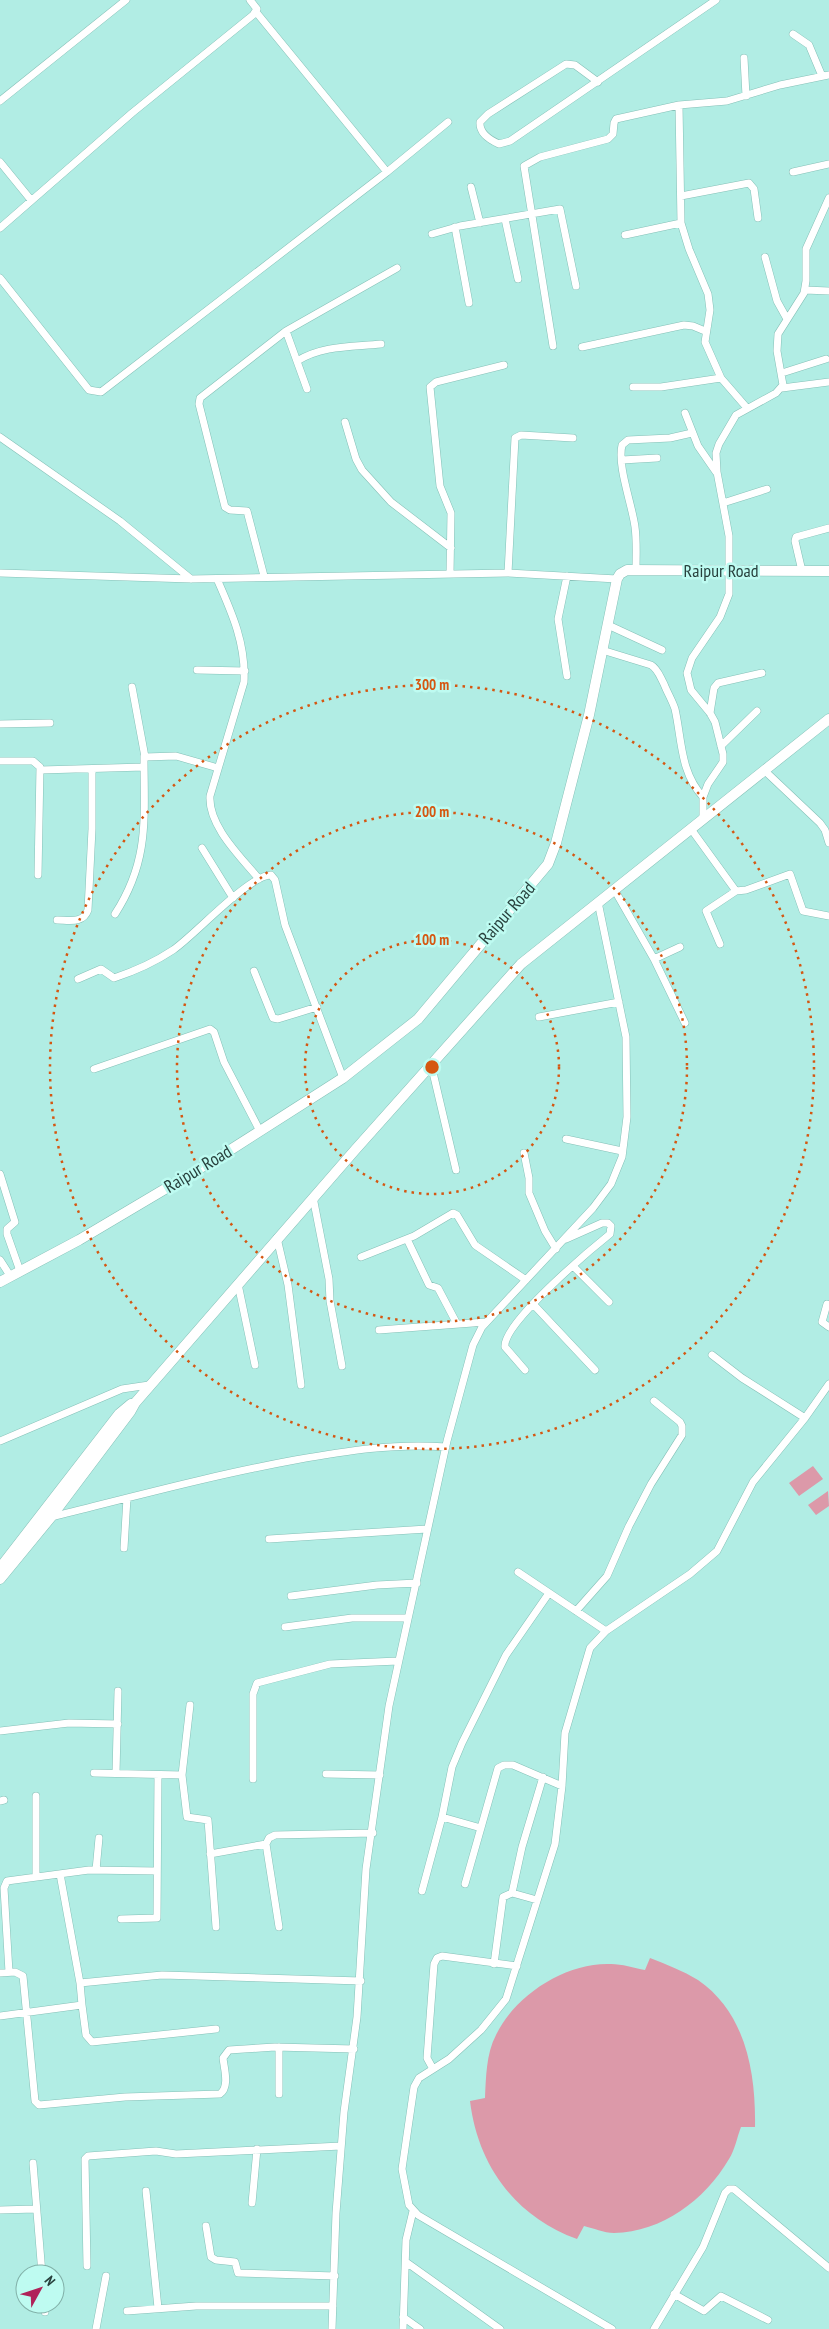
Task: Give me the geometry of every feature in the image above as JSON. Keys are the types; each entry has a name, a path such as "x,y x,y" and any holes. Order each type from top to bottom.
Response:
{"street":[{"path":"0,101 126,0"},
{"path":"250,0 256,12 387,172"},
{"path":"598,82 575,64 566,64 488,114 480,122 481,130 492,141 505,144 598,82 716,0"},
{"path":"0,228 132,113 256,12"},
{"path":"553,346 523,169 526,163 540,157 608,139 613,134 616,119 679,106 727,101 780,85 826,75 809,45 793,34"},
{"path":"744,58 746,96"},
{"path":"679,106 681,223 689,249 708,294 710,310 705,331 706,346 721,378 746,408"},
{"path":"0,278 89,390 102,392 387,172 448,122"},
{"path":"0,162 31,200"},
{"path":"793,172 829,164"},
{"path":"681,196 749,183 754,189 758,218"},
{"path":"471,187 480,223"},
{"path":"782,388 784,383 777,340 780,329 804,290 806,249 829,198"},
{"path":"432,234 455,227 559,209 562,211 576,286"},
{"path":"505,218 518,279"},
{"path":"625,236 681,223"},
{"path":"455,227 469,303"},
{"path":"766,257 777,301 787,319"},
{"path":"264,576 248,512 230,510 225,507 199,401 205,393 286,331 397,268"},
{"path":"804,290 829,291"},
{"path":"582,347 684,326 693,326 705,331"},
{"path":"286,331 307,389"},
{"path":"297,361 324,349 381,344"},
{"path":"782,373 826,359"},
{"path":"450,574 451,513 440,486 430,388 436,382 504,365"},
{"path":"634,387 662,387 721,378"},
{"path":"703,820 703,797 708,784 723,762 721,746 710,713 691,690 687,673 692,658 725,607 729,594 729,536 716,472 716,453 734,418 746,408 782,388 829,382"},
{"path":"685,413 698,446 716,472"},
{"path":"346,422 356,459 362,470 391,502 450,548"},
{"path":"636,570 635,526 622,460 622,445 628,440 670,438 692,433"},
{"path":"508,573 515,438 521,435 573,438"},
{"path":"0,437 120,522 191,579"},
{"path":"622,460 657,458"},
{"path":"723,503 767,489"},
{"path":"802,571 795,541 796,537 829,528"},
{"name":"Raipur Road","path":"0,1282 79,1240 260,1131 343,1078 418,1018 548,864 556,843 575,771 617,579 623,572 636,570 829,571"},
{"path":"0,573 191,579 264,576 508,573 617,579"},
{"path":"567,576 558,620 567,676"},
{"path":"217,578 241,637 244,682 210,796 212,816 259,879"},
{"path":"608,625 662,650"},
{"path":"602,650 651,665 657,670 674,705 679,742 686,766 692,782 703,797"},
{"path":"197,670 244,671"},
{"path":"710,713 714,688 718,683 762,673"},
{"path":"115,914 126,897 138,867 145,824 144,756 132,686"},
{"path":"721,746 757,711"},
{"path":"0,1568 119,1414 134,1402 313,1197 521,964 614,888 703,820 829,719"},
{"path":"0,724 50,723"},
{"path":"144,756 148,758 176,756 218,768"},
{"path":"0,761 36,762 41,770 38,875"},
{"path":"41,770 144,768"},
{"path":"57,920 79,920 84,918 88,910 92,829 92,769"},
{"path":"764,772 820,823 829,843"},
{"path":"691,829 736,891"},
{"path":"202,848 233,898"},
{"path":"720,944 706,911 736,891 746,890 790,874 793,876 803,911 829,916"},
{"path":"78,979 99,970 114,978 153,962 181,944 233,898 259,879 268,875 275,880 285,925 343,1078"},
{"path":"614,888 654,959 685,1023"},
{"path":"332,2329 336,2214 341,2146 354,2049 364,1902 380,1775 398,1661 446,1447 473,1345 486,1322 593,1208 611,1184 622,1151 627,1117 628,1058 626,1037 598,902"},
{"path":"654,959 680,946"},
{"path":"254,971 270,1015 273,1018 278,1019 317,1007"},
{"path":"539,1018 619,1002"},
{"path":"94,1069 210,1029 214,1032 224,1062 260,1131"},
{"path":"431,1064 456,1170"},
{"path":"566,1139 622,1151"},
{"path":"524,1153 529,1178 529,1194 545,1231 556,1249"},
{"path":"0,1174 15,1222 7,1230 6,1234 20,1272"},
{"path":"313,1197 329,1279 330,1302 342,1366"},
{"path":"361,1257 407,1239 448,1214 455,1213 475,1245 526,1280"},
{"path":"525,1370 504,1344 507,1337 516,1323 534,1304 573,1266 610,1234 611,1226 608,1223 602,1223 563,1241"},
{"path":"278,1238 288,1285 301,1385"},
{"path":"407,1239 429,1285 438,1288 457,1324"},
{"path":"0,1260 11,1277"},
{"path":"573,1266 608,1302"},
{"path":"238,1284 255,1366"},
{"path":"534,1304 594,1370"},
{"path":"827,1304 822,1322 829,1327"},
{"path":"379,1330 486,1322"},
{"path":"712,1355 742,1378 806,1418"},
{"path":"612,2329 413,2211 409,2205 402,2170 415,2084 419,2078 457,2052 490,2020 506,1999 554,1844 562,1786 565,1733 587,1656 596,1640 606,1631 690,1574 717,1551 753,1482 806,1418 829,1384"},
{"path":"0,1441 122,1389 149,1385"},
{"path":"576,1611 607,1576 637,1510 682,1435 680,1422 654,1401"},
{"path":"0,1579 130,1412 134,1402"},
{"path":"50,1517 248,1469 344,1451 408,1445 446,1447"},
{"path":"124,1548 127,1498"},
{"path":"269,1539 427,1529"},
{"path":"518,1572 606,1631"},
{"path":"291,1596 377,1585 417,1583"},
{"path":"422,1891 442,1817 452,1767 462,1743 506,1655 549,1593"},
{"path":"285,1627 352,1618 408,1618"},
{"path":"253,1779 253,1694 258,1683 330,1664 398,1661"},
{"path":"116,1773 118,1691"},
{"path":"190,1704 182,1775 187,1817 208,1820 216,1927"},
{"path":"0,1731 69,1722 118,1724"},
{"path":"465,1884 498,1768 504,1765 513,1765 562,1786"},
{"path":"94,1773 182,1775"},
{"path":"326,1774 380,1775"},
{"path":"121,1919 158,1918 158,1775"},
{"path":"512,1893 522,1847 543,1777"},
{"path":"36,1796 36,1877"},
{"path":"442,1817 481,1828"},
{"path":"279,1927 266,1844 269,1838 275,1835 373,1833"},
{"path":"96,1870 99,1838"},
{"path":"210,1854 266,1844"},
{"path":"9,1972 4,1885 11,1880 96,1870 157,1871"},
{"path":"60,1874 80,1983 86,2035 92,2042 216,2029"},
{"path":"494,1964 502,1899 505,1895 512,1893 537,1900"},
{"path":"433,2069 428,2058 435,1961 442,1956 517,1966"},
{"path":"0,1973 18,1972 23,1976 35,2101 39,2104 125,2097 220,2094 226,2086 223,2058 227,2051 236,2048 354,2049"},
{"path":"80,1983 162,1975 360,1981"},
{"path":"0,2016 82,2005"},
{"path":"279,2047 279,2094"},
{"path":"87,2266 85,2158 88,2156 156,2151 176,2154 341,2146"},
{"path":"252,2202 257,2149"},
{"path":"33,2163 41,2264"},
{"path":"657,2328 674,2294 703,2248 725,2193 729,2189 734,2189 829,2268"},
{"path":"146,2191 158,2308"},
{"path":"0,2210 36,2209"},
{"path":"403,2329 406,2240 413,2211"},
{"path":"206,2226 211,2257 216,2260 235,2262 238,2273 335,2276"},
{"path":"406,2262 500,2329"},
{"path":"96,2329 106,2276"},
{"path":"674,2294 704,2311 722,2296 768,2320"},
{"path":"127,2311 158,2308 334,2306"},
{"path":"403,2317 420,2329"}],"shaded area":[{"path":"813,1466 823,1479 799,1496 789,1483"},
{"path":"828,1491 829,1506 816,1515 808,1505"},
{"path":"650,1958 698,1980 727,2009 745,2046 750,2065 755,2107 755,2127 741,2127 731,2155 719,2174 708,2188 680,2211 649,2227 632,2231 610,2233 584,2226 577,2239 535,2217 503,2186 481,2147 474,2125 470,2101 485,2098 487,2066 493,2042 505,2020 529,1994 560,1975 577,1969 611,1964 645,1970"}]}
